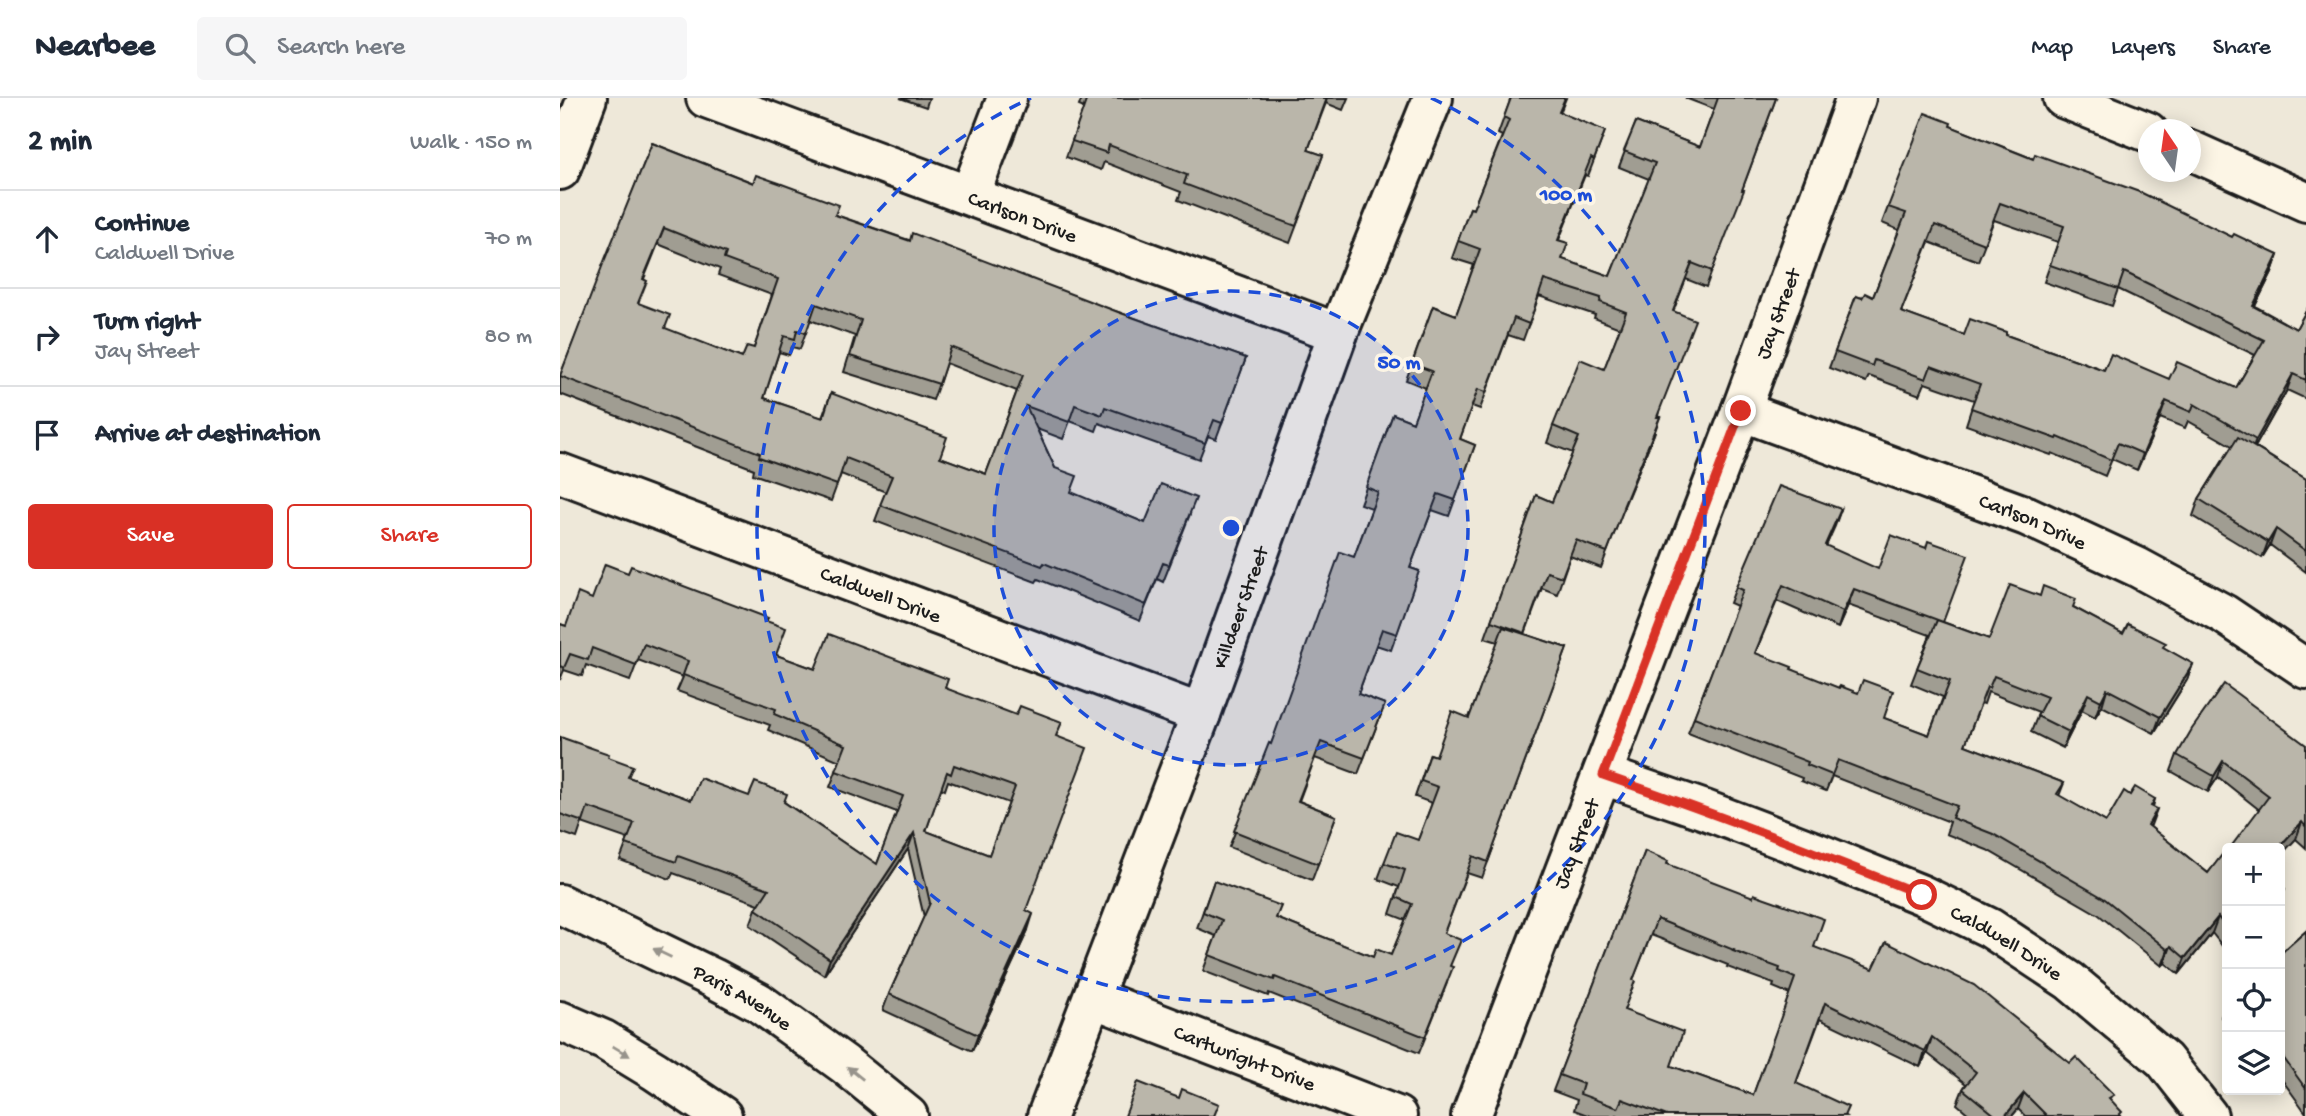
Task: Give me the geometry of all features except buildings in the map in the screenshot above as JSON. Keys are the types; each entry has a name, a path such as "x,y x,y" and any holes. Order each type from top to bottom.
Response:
{"street":[{"path":"560,170 587,98"},
{"name":"Carlson Drive","path":"706,98 1338,333"},
{"path":"970,195 1007,98"},
{"name":"Killdeer Street","path":"1047,1116 1201,714 1338,333 1433,98"},
{"name":"Jay Street","path":"1471,1116 1741,411 1856,98"},
{"path":"2063,98 2138,128"},
{"path":"2201,155 2306,202"},
{"name":"Carlson Drive","path":"1741,411 2027,516 2137,568 2224,614 2306,669"},
{"name":"Caldwell Drive","path":"560,473 1201,714"},
{"name":"Caldwell Drive","path":"1603,775 1818,853 1922,895 1990,928 2070,981 2164,1060 2208,1116"},
{"name":"Paris Avenue","path":"560,904 758,1002 844,1064 908,1116"},
{"name":"Cartwright Drive","path":"1093,998 1397,1116"},
{"path":"560,1021 604,1040 722,1116"}],"route":[{"path":"1741,411 1603,775 1705,810 1922,895"}]}
